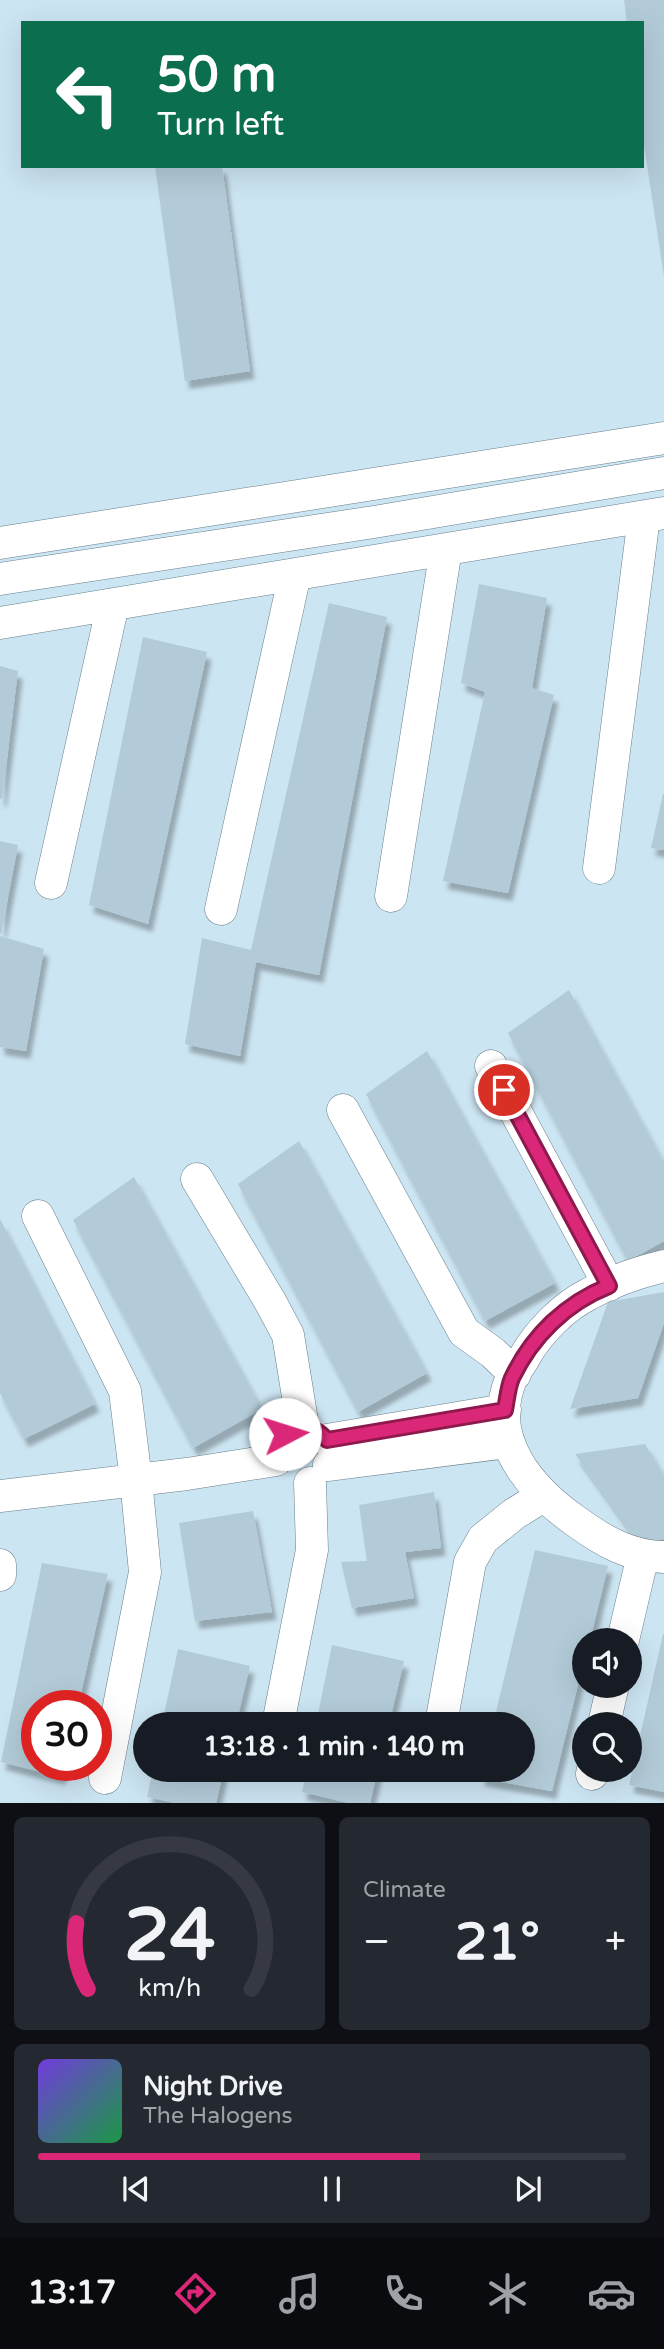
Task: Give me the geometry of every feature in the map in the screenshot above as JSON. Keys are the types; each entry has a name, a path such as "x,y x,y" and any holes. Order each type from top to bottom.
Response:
{"street":[{"path":"0,543 664,438"},
{"path":"0,579 374,522 664,473"},
{"path":"0,623 654,515 598,868"},
{"path":"391,896 446,549"},
{"path":"221,909 295,574"},
{"path":"51,883 113,604"},
{"path":"491,1066 609,1286"},
{"path":"343,1110 464,1332 493,1353 515,1374"},
{"path":"197,1179 288,1335 317,1454 313,1550 280,1712"},
{"path":"38,1216 125,1391 145,1572 112,1742"},
{"path":"627,1628 653,1556 630,1553 593,1534 543,1496 521,1470 508,1442 505,1410 511,1380 535,1339 558,1317 588,1294 664,1266"},
{"path":"505,1410 317,1454 292,1481 279,1469 276,1460 279,1441 293,1429 317,1454 508,1442"},
{"path":"0,1496 276,1460"},
{"path":"443,1712 470,1562 483,1539 514,1514 543,1496"},
{"path":"0,1565 0,1576"}],"building":[{"path":"624,0 664,0 664,276 644,145 644,21 627,21"},
{"path":"155,168 222,168 250,371 185,381"},
{"path":"479,584 547,598 532,688 554,695 508,893 443,881 485,692 461,683"},
{"path":"329,603 387,617 319,975 256,962 240,1056 185,1044 202,938 251,950"},
{"path":"143,637 207,652 148,924 89,905"},
{"path":"0,666 18,671 2,799 0,799"},
{"path":"664,794 664,850 651,848"},
{"path":"0,841 18,845 1,934 0,934"},
{"path":"0,936 44,949 26,1051 0,1047"},
{"path":"569,990 664,1163 664,1241 628,1261 508,1033"},
{"path":"427,1051 555,1283 485,1321 366,1094"},
{"path":"299,1141 427,1373 358,1412 238,1184"},
{"path":"134,1177 262,1409 193,1448 73,1220"},
{"path":"0,1219 95,1404 24,1439 0,1393"},
{"path":"664,1292 664,1323 638,1398 570,1409 608,1302"},
{"path":"645,1444 664,1475 664,1539 638,1542 575,1454"},
{"path":"434,1492 441,1548 405,1552 414,1598 352,1608 341,1562 367,1561 359,1505"},
{"path":"253,1511 272,1612 195,1621 179,1523"},
{"path":"535,1550 608,1566 593,1628 572,1628 572,1698 575,1698 552,1791 502,1782 535,1782 535,1712 496,1712"},
{"path":"42,1563 108,1574 82,1690 21,1690 21,1767 1,1762"},
{"path":"664,1634 664,1792 629,1785 630,1782 642,1782 642,1727"},
{"path":"332,1645 404,1661 392,1712 318,1712"},
{"path":"178,1649 250,1666 239,1712 165,1712"},
{"path":"150,1782 221,1782 216,1803 175,1803 147,1797"},
{"path":"304,1782 375,1782 370,1803 349,1803 302,1792"}],"route":[{"path":"285,1434 293,1429 312,1428 327,1440 505,1410 511,1380 535,1339 588,1294 609,1286 504,1090"}]}
